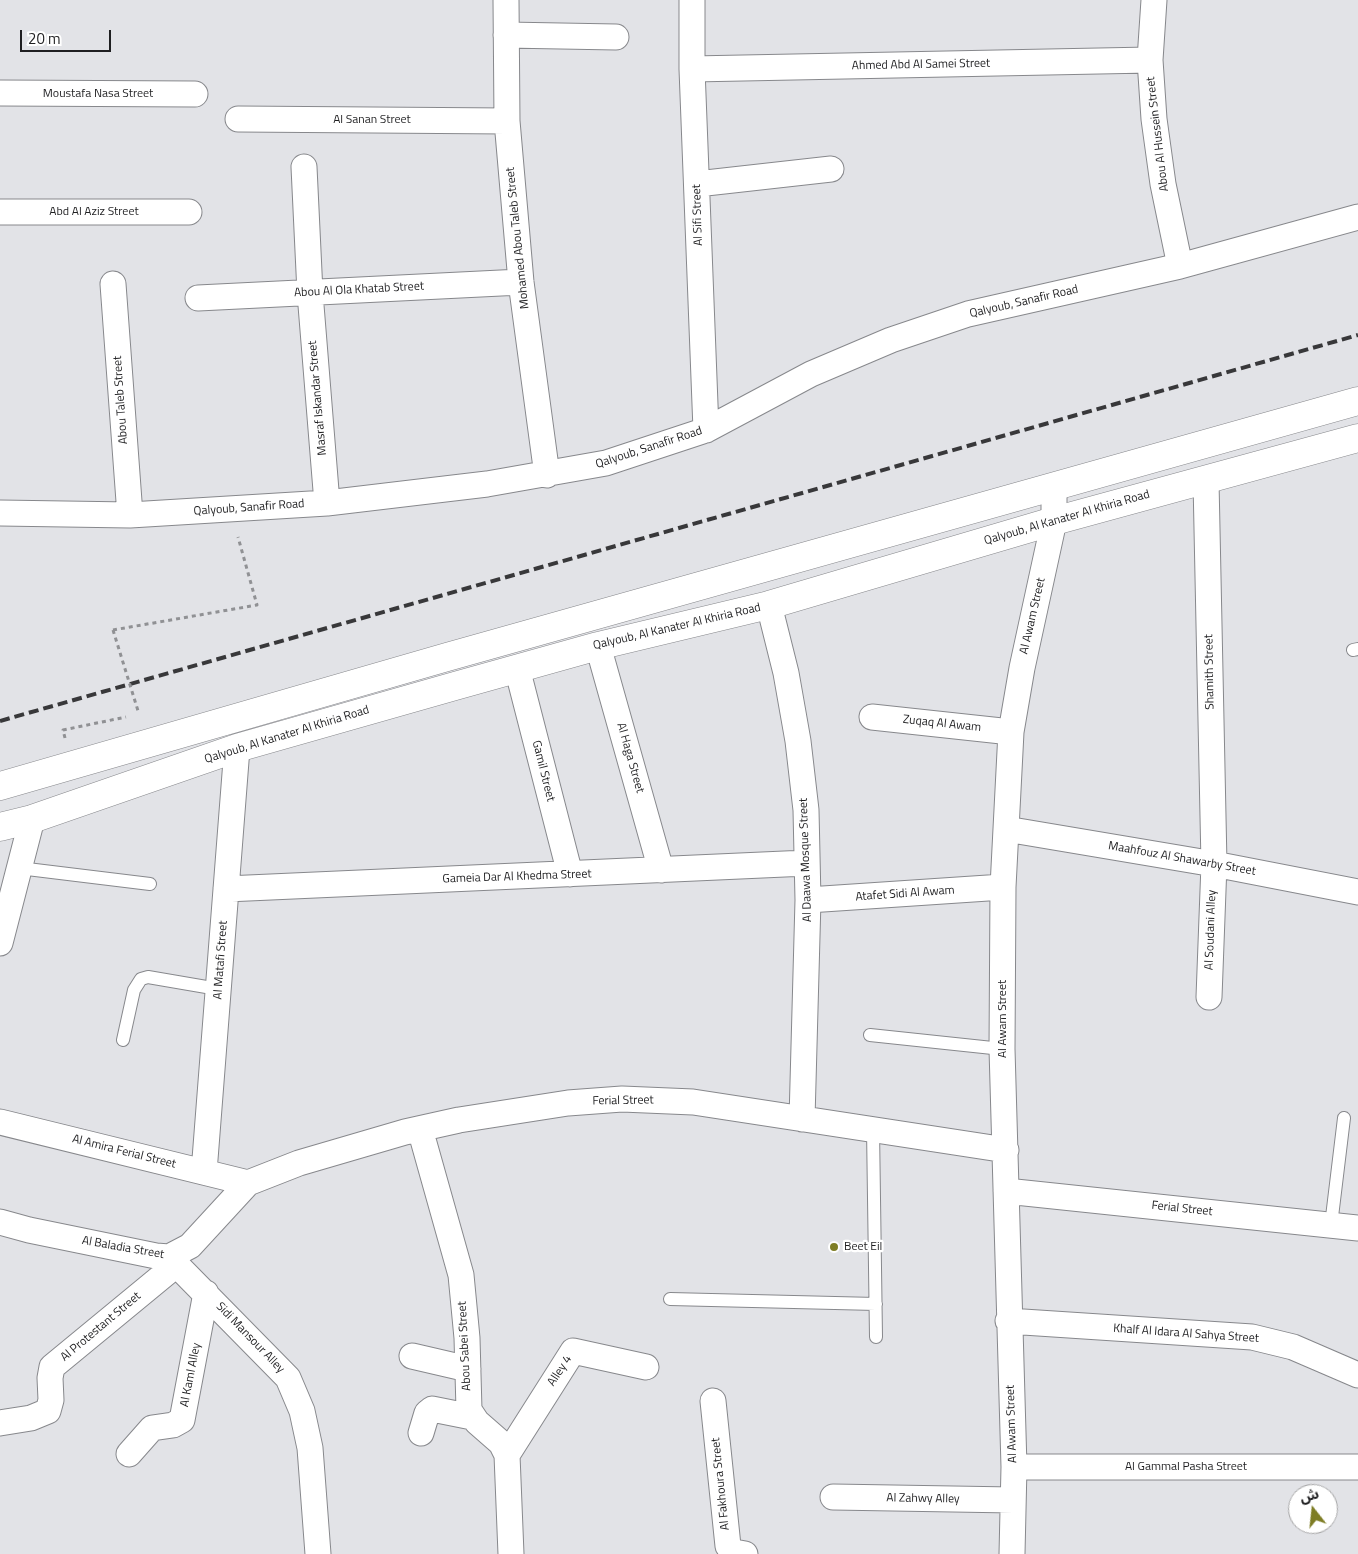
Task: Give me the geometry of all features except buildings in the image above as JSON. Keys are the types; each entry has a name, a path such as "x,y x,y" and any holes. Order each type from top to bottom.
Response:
{"main road":[{"path":"0,786 456,654 1054,488 1358,401"},
{"name":"Qalyoub, Al Kanater Al Khiria Road","path":"0,827 32,819 237,748 598,646 769,606 1054,521 1358,438"}],"street":[{"name":"Mohamed Abou Taleb Street","path":"506,0 506,121 521,282 547,475"},
{"name":"Al Sifi Street","path":"692,0 692,69 706,430"},
{"name":"Abou Al Hussein Street","path":"1154,0 1150,60 1154,119 1163,184 1180,266"},
{"path":"506,35 616,38"},
{"name":"Ahmed Abd Al Samei Street","path":"692,69 1150,60"},
{"name":"Moustafa Nasa Street","path":"0,94 195,94"},
{"name":"Al Sanan Street","path":"238,119 506,121"},
{"name":"Masraf Iskandar Street","path":"304,168 310,292 328,503"},
{"path":"697,184 831,169"},
{"name":"Abd Al Aziz Street","path":"0,212 189,212"},
{"name":"Qalyoub, Sanafir Road","path":"0,512 130,516 328,503 547,475 606,463 706,430 811,374 891,340 968,314 1180,266 1358,217"},
{"name":"Abou Al Ola Khatab Street","path":"198,298 521,282"},
{"name":"Abou Taleb Street","path":"113,284 130,516"},
{"name":"Shamith Street","path":"1206,481 1214,864"},
{"name":"Al Awam Street","path":"1012,1554 1014,1467 1008,1321 1006,1150 1002,1050 1003,888 1011,732 1022,668 1054,521 1054,488"},
{"name":"Al Daawa Mosque Street","path":"769,606 786,673 798,741 806,810 808,900 802,1119"},
{"name":"Al Haga Street","path":"598,646 661,870"},
{"name":"Gamil Street","path":"517,668 570,874"},
{"name":"Zuqaq Al Awam","path":"872,717 1011,732"},
{"name":"Al Matafi Street","path":"204,1172 237,748"},
{"path":"0,943 32,819"},
{"name":"Maahfouz Al Shawarby Street","path":"1006,829 1214,864 1358,892"},
{"name":"Gameia Dar Al Khedma Street","path":"226,889 807,863"},
{"name":"Al Soudani Alley","path":"1209,996 1214,864"},
{"name":"Atafet Sidi Al Awam","path":"808,900 1003,888"},
{"name":"Ferial Street","path":"248,1182 352,1147 420,1129 513,1111 622,1099 693,1102 1006,1150"},
{"name":"Al Amira Ferial Street","path":"0,1122 248,1182"},
{"name":"Abou Sabei Street","path":"420,1129 461,1275 467,1338 468,1403 472,1417"},
{"name":"Al Baladia Street","path":"0,1222 29,1230 173,1260 190,1246 248,1182"},
{"name":"Ferial Street","path":"1006,1191 1358,1228"},
{"name":"Sidi Mansour Alley","path":"173,1260 288,1378 302,1410 310,1448 318,1554"},
{"name":"Al Protestant Street","path":"0,1423 32,1418 48,1411 51,1400 50,1378 52,1368 173,1260"},
{"name":"Al Kaml Alley","path":"129,1454 152,1428 177,1424 182,1420 206,1293"},
{"name":"Khalf Al Idara Al Sahya Street","path":"1008,1321 1252,1337 1293,1347 1358,1375"},
{"name":"Alley 4","path":"507,1454 573,1350 646,1367"},
{"path":"412,1356 468,1369"},
{"name":"Al Fakhoura Street","path":"712,1401 728,1546 734,1552 745,1554"},
{"path":"421,1433 428,1411 432,1409 472,1417 501,1442 507,1454 511,1554"},
{"name":"Al Gammal Pasha Street","path":"1014,1467 1358,1467"},
{"name":"Al Zahwy Alley","path":"833,1497 1013,1500"}],"lane":[{"path":"19,868 150,884"},
{"path":"123,1040 134,990 142,979 148,977 218,989"},
{"path":"870,1035 1002,1050"},
{"path":"1332,1225 1344,1118"},
{"path":"873,1129 876,1337"},
{"path":"670,1299 876,1304"}],"path":[{"path":"62,730 139,714 113,630 257,605 230,509"}],"railway":[{"path":"0,721 1358,335"}],"place":[{"name":"Beet Eil","path":"834,1247"}]}
